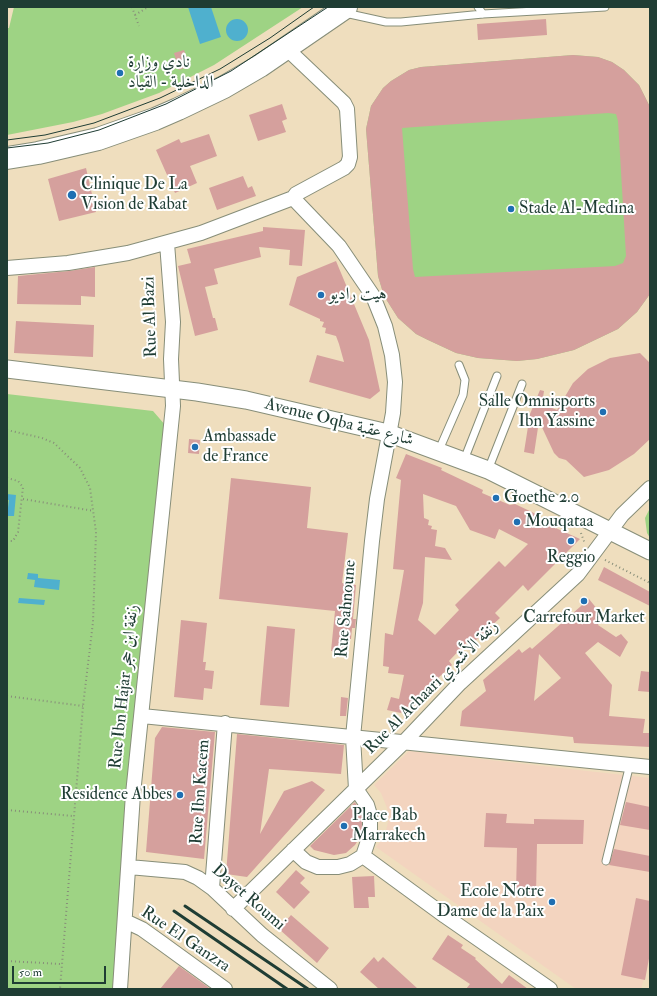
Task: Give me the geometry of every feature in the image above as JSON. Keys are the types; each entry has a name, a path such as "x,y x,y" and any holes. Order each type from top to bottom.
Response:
{"main road":[{"path":"7,158 67,147 155,119 224,87 260,66 343,9"}],"street":[{"path":"7,268 97,259 166,244 229,223 293,198 296,194 344,168 348,164 350,157 346,109 344,103 286,48"},
{"name":"Rue Sahnoune","path":"293,198 320,224 349,258 373,296 385,326 392,355 395,382 393,413 388,433 372,541 353,737 356,789"},
{"name":"Rue Al Bazi","path":"166,244 173,322 172,389"},
{"name":"Avenue Oqba شارع عقبة","path":"7,369 172,389 246,400 388,433 439,450 488,470 650,551"},
{"name":"Rue Ibn Hajar زنقة ابن حجر","path":"120,989 133,794 142,716 148,635 172,415 172,389"},
{"name":"Rue Al Achaari زنقة الأشعري","path":"233,909 404,742 460,683 578,574 622,515 650,488"},
{"path":"142,716 225,723 650,767"},
{"name":"Rue Ibn Kacem","path":"212,888 225,723"},
{"path":"293,850 306,862 328,869 350,864 363,856 370,835 370,815 365,801 356,789"},
{"path":"363,856 444,916 550,989"},
{"name":"Dayet Roumi","path":"129,867 185,872 198,878 212,888 262,935 330,989"},
{"name":"Rue El Ganzra","path":"125,921 142,929 225,989"}],"lane":[{"path":"478,7 483,14"},
{"path":"343,9 386,22 483,14 605,7"},
{"path":"439,450 463,395 465,380 459,365"},
{"path":"464,460 497,376"},
{"path":"488,470 522,384"},
{"path":"606,861 630,764"}],"path":[{"path":"132,7 139,26"},
{"path":"135,15 148,7"},
{"path":"7,430 42,438 54,443 65,453 80,468 90,488 94,511 97,558 93,622 83,706 73,816 60,989"},
{"path":"7,478 18,481 22,487 22,499 16,537 13,541 7,541"},
{"path":"22,499 94,511"},
{"path":"7,696 83,706"},
{"path":"7,810 73,816"},
{"path":"7,961 61,964"}],"shaded area":[{"name":"Ecole Notre Dame de la Paix","path":"409,751 650,778 650,958 641,989 576,989 376,847 385,835 389,818 381,793 374,785"}],"green space":[{"name":"نادي وزارة الداخلية - القيّاد","path":"14,7 303,7 214,65 159,93 102,114 73,122 7,135 7,28 9,28"},
{"name":"Stade Al-Medina","path":"573,55 598,57 612,62 624,70 639,85 649,105 650,294 637,312 618,329 574,350 537,359 517,361 478,358 456,353 416,334 398,318 384,296 378,276 366,129 371,106 383,88 391,81 409,70 421,67"},
{"path":"7,394 153,411 166,426 122,876 113,989 7,989"},
{"path":"650,508 650,538 647,533 645,518"}],"water":[{"path":"188,7 211,7 221,37 200,44"},
{"path":"233,19 241,19 248,26 248,34 241,41 233,41 226,34 226,26"},
{"path":"7,494 16,495 14,516 7,516 9,500 7,500"},
{"path":"28,573 38,574 38,578 60,580 59,590 34,587 35,580 27,579"},
{"path":"19,598 45,600 44,605 18,603"}],"building":[{"path":"546,19 547,35 478,40 477,24"},
{"path":"184,50 190,66 179,70 174,53"},
{"path":"573,55 598,57 612,62 624,70 639,85 649,105 650,294 637,312 618,329 574,350 537,359 517,361 478,358 456,353 416,334 398,318 384,296 378,276 366,129 371,106 383,88 391,81 409,70 421,67","holes":["608,113 616,114 618,121 626,256 623,263 615,266 415,277 413,269 402,128"]},
{"path":"282,104 287,119 282,121 286,132 258,141 249,115"},
{"path":"209,134 217,156 190,166 197,183 175,193 156,150 179,139 181,143"},
{"name":"Clinique De La Vision de Rabat","path":"86,168 96,212 59,221 48,179"},
{"path":"243,176 248,188 252,186 256,196 217,210 209,188"},
{"path":"263,227 305,230 302,266 289,265 290,250 259,247 261,257 214,269 218,284 205,287 213,318 215,318 218,330 195,336 178,266 191,263 187,249 263,231"},
{"path":"336,261 369,340 380,391 370,399 309,382 317,355 344,362 336,336 325,333 326,328 322,327 324,322 289,305 297,277"},
{"path":"95,267 95,297 81,296 81,305 17,304 18,276"},
{"path":"16,321 94,325 93,357 14,353"},
{"name":"Salle Omnisports Ibn Yassine","path":"640,353 650,363 650,439 634,454 609,470 584,477 566,460 559,458 554,453 539,421 534,454 524,452 530,414 540,390 544,391 542,404 557,410 573,383 588,369 610,358"},
{"path":"189,439 200,440 199,454 188,453"},
{"path":"406,454 442,468 441,470 483,490 482,493 510,505 515,504 536,514 538,520 580,539 559,560 553,557 557,562 528,591 523,585 495,613 500,618 475,641 471,638 449,661 452,665 401,713 387,710 391,697 399,699 404,675 388,673 389,667 383,666 385,633 393,635 404,570 393,569 401,480 396,478","holes":["423,494 456,506 470,530 495,539 499,529 528,544 505,567 499,561 455,605 459,610 435,635 418,620 423,603 425,557 452,560 445,548 435,546 437,530 431,529 432,526 428,525 429,520 424,518"]},
{"path":"231,478 311,487 307,528 348,533 342,583 356,585 353,619 356,619 355,628 352,628 351,639 345,639 344,652 331,651 335,611 219,599"},
{"path":"604,567 650,592 650,606 598,580"},
{"path":"589,599 602,615 598,625 616,637 621,634 628,642 620,657 598,642 585,653 612,685 609,716 645,719 643,733 650,733 650,747 574,743 573,737 460,726 462,711 486,691 483,680 519,649 522,653 530,647 532,649","holes":["539,654 561,678 534,701"]},
{"path":"181,620 207,623 203,662 206,662 205,670 214,671 212,689 204,688 203,700 174,697"},
{"path":"267,626 295,629 289,707 260,705"},
{"path":"641,671 650,672 650,692 638,691"},
{"path":"341,697 348,698 346,716 340,716"},
{"name":"Residence Abbes","path":"162,727 215,732 204,859 146,852 155,738"},
{"path":"237,734 344,745 341,774 269,769 260,834 284,791 312,781 325,790 247,877 226,874"},
{"name":"Place Bab Marrakech","path":"355,802 362,816 362,834 355,845 346,853 334,855 314,850 310,846"},
{"path":"626,802 650,807 650,830 620,825"},
{"path":"486,813 507,814 506,823 534,824 534,819 584,820 583,844 537,844 536,894 516,893 517,848 484,847"},
{"path":"614,849 650,856 650,872 609,865"},
{"path":"296,870 305,878 300,883 310,892 294,909 276,892"},
{"path":"374,876 375,897 368,897 369,908 354,908 352,877"},
{"path":"636,898 650,901 650,953 645,980 621,975"},
{"path":"291,915 329,948 317,963 279,929"},
{"path":"448,935 463,945 461,948 476,958 475,959 502,984 509,975 528,989 466,989 470,984 432,959"},
{"path":"374,957 378,962 383,957 418,989 379,989 360,972"},
{"path":"179,966 208,987 210,989 160,989"}],"tram line":[{"path":"7,140 45,135 94,123 160,98 220,69 270,38 314,7"},
{"path":"7,148 48,143 99,130 166,104 231,71 328,7"}],"railway":[{"path":"185,906 308,989"},
{"path":"174,911 287,989"}],"place":[{"name":"نادي وزارة الداخلية - القيّاد","path":"120,73"},
{"name":"Clinique De La Vision de Rabat","path":"72,195"},
{"name":"Stade Al-Medina","path":"511,209"},
{"name":"هيت راديو","path":"321,295"},
{"name":"Salle Omnisports Ibn Yassine","path":"603,412"},
{"name":"Ambassade de France","path":"195,447"},
{"name":"Goethe 2.0","path":"496,498"},
{"name":"Mouqataa","path":"517,522"},
{"name":"Reggio","path":"571,541"},
{"name":"Carrefour Market","path":"584,601"},
{"name":"Residence Abbes","path":"180,795"},
{"name":"Place Bab Marrakech","path":"344,826"},
{"name":"Ecole Notre Dame de la Paix","path":"552,902"}]}
